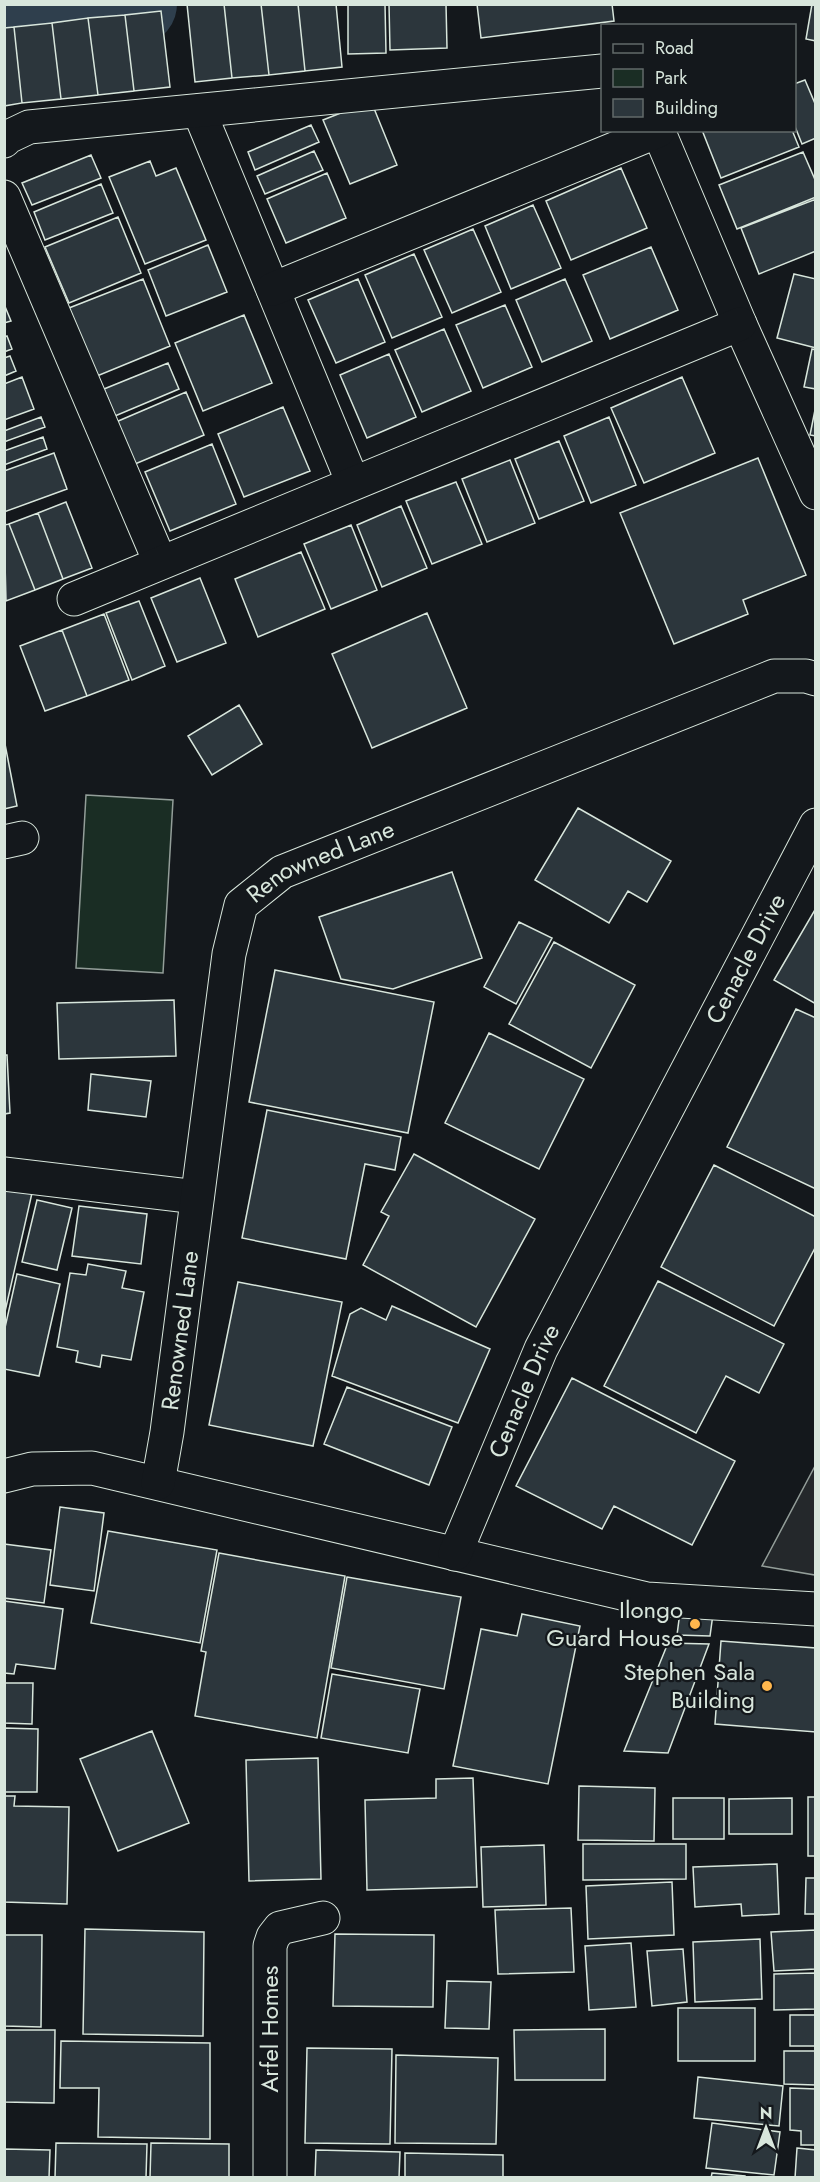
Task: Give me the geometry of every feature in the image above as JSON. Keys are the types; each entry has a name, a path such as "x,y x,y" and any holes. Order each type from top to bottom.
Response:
{"street":[{"path":"4,141 29,128 601,71"},
{"path":"199,111 353,483"},
{"path":"273,289 653,132"},
{"path":"659,132 740,324 816,493"},
{"path":"4,197 160,562"},
{"path":"74,598 740,324"},
{"name":"Renowned Lane","path":"158,1483 167,1432 229,954 241,904 282,872 774,676 806,676 816,679"},
{"name":"Cenacle Drive","path":"454,1554 541,1349 816,825"},
{"path":"4,1174 197,1197"},
{"path":"4,1476 32,1469 92,1468 647,1599 816,1609"},
{"name":"Arfel Homes","path":"270,2178 270,1946 280,1928 323,1918"}],"green space":[{"path":"86,795 173,800 163,973 76,968"}],"shaded area":[{"path":"815,1466 815,1575 762,1566"}],"building":[{"path":"187,4 224,4 232,78 195,82"},
{"path":"224,4 261,4 269,75 232,78"},
{"path":"261,4 298,4 305,71 269,75"},
{"path":"298,4 336,4 342,67 305,71"},
{"path":"348,4 385,4 386,53 348,54"},
{"path":"389,4 446,4 447,48 390,50"},
{"path":"477,4 612,4 614,21 481,38"},
{"path":"812,4 816,4 816,41 806,39"},
{"path":"161,11 170,87 134,91 125,15"},
{"path":"125,15 134,91 98,95 88,18"},
{"path":"88,18 98,95 61,99 52,23"},
{"path":"52,23 61,99 22,103 14,27"},
{"path":"14,27 22,103 4,106 4,28"},
{"path":"805,80 816,106 816,138 802,144 796,129 796,83"},
{"path":"371,101 397,165 350,184 323,120"},
{"path":"311,125 319,142 255,170 248,152"},
{"path":"703,132 793,132 799,147 721,178"},
{"path":"314,151 323,170 265,194 257,176"},
{"path":"803,152 816,182 816,197 737,229 719,185"},
{"path":"91,155 101,178 32,205 22,183"},
{"path":"150,161 156,176 176,168 206,240 145,264 109,177"},
{"path":"621,168 647,228 571,260 546,201"},
{"path":"327,173 346,218 286,243 267,199"},
{"path":"101,184 113,213 45,240 34,212"},
{"path":"816,199 816,251 759,274 741,228"},
{"path":"533,205 561,268 511,289 485,226"},
{"path":"118,217 141,273 69,303 45,247"},
{"path":"473,229 501,292 452,313 424,250"},
{"path":"208,245 227,292 166,316 148,270"},
{"path":"651,247 678,310 610,339 583,275"},
{"path":"414,254 442,317 392,338 365,275"},
{"path":"794,274 816,279 816,348 777,338"},
{"path":"143,279 170,346 97,376 69,308"},
{"path":"358,279 385,342 336,363 308,300"},
{"path":"565,279 592,341 542,362 516,300"},
{"path":"4,304 11,321 4,323"},
{"path":"505,305 532,367 483,388 456,325"},
{"path":"244,315 272,383 203,411 175,343"},
{"path":"444,329 471,391 422,412 395,350"},
{"path":"7,336 12,349 4,352 4,337"},
{"path":"812,349 816,350 816,389 804,387"},
{"path":"389,354 416,417 367,438 340,375"},
{"path":"10,356 16,371 4,376 4,358"},
{"path":"168,363 179,389 115,416 104,389"},
{"path":"22,377 34,409 4,420 4,384"},
{"path":"682,377 715,453 644,483 611,408"},
{"path":"186,392 204,435 135,464 116,422"},
{"path":"816,405 816,436 810,435"},
{"path":"283,407 310,471 244,497 218,434"},
{"path":"41,417 45,427 4,442 4,431"},
{"path":"609,417 636,485 591,503 564,436"},
{"path":"43,437 47,449 4,465 4,451"},
{"path":"559,441 584,501 539,519 515,459"},
{"path":"212,444 236,504 170,531 145,472"},
{"path":"54,453 67,489 4,512 4,471"},
{"path":"758,458 806,575 743,600 748,614 674,644 620,513"},
{"path":"510,460 535,523 487,542 462,479"},
{"path":"456,482 482,544 432,564 406,501"},
{"path":"66,502 92,568 63,579 38,513"},
{"path":"401,506 427,568 382,587 357,525"},
{"path":"38,513 63,579 35,590 9,524"},
{"path":"9,524 35,590 6,601 4,525"},
{"path":"351,525 377,590 331,609 304,544"},
{"path":"301,552 325,609 258,637 235,579"},
{"path":"200,578 226,643 177,662 151,598"},
{"path":"139,601 165,666 132,680 106,613"},
{"path":"427,613 467,708 372,748 332,654"},
{"path":"104,614 129,680 87,696 62,630"},
{"path":"62,630 87,696 45,711 20,646"},
{"path":"239,705 262,744 212,775 188,736"},
{"path":"4,739 17,806 4,809"},
{"path":"578,808 671,861 647,902 628,891 609,923 535,880"},
{"path":"452,872 482,958 393,989 341,979 319,917"},
{"path":"816,908 816,1004 774,980"},
{"path":"519,922 552,938 516,1004 484,987"},
{"path":"554,942 635,985 591,1068 509,1024"},
{"path":"275,970 434,1002 408,1133 249,1102"},
{"path":"174,1000 176,1056 59,1059 57,1003"},
{"path":"796,1009 816,1018 816,1189 727,1147"},
{"path":"489,1033 584,1079 539,1169 445,1123"},
{"path":"4,1055 7,1055 10,1113 4,1114"},
{"path":"91,1074 151,1081 146,1117 88,1110"},
{"path":"267,1110 401,1137 395,1170 365,1164 346,1259 242,1238"},
{"path":"414,1154 535,1219 476,1327 363,1265 389,1216 381,1212"},
{"path":"714,1165 816,1217 816,1246 774,1326 661,1267"},
{"path":"4,1187 32,1193 4,1316"},
{"path":"37,1200 72,1208 57,1270 22,1262"},
{"path":"79,1206 147,1214 141,1264 72,1256"},
{"path":"88,1264 126,1271 122,1288 144,1292 131,1360 102,1355 100,1367 76,1362 78,1351 57,1347 70,1273 86,1275"},
{"path":"17,1274 60,1284 39,1376 4,1369 4,1332"},
{"path":"658,1281 784,1344 759,1393 726,1376 696,1433 604,1386"},
{"path":"238,1282 342,1302 313,1446 209,1425"},
{"path":"392,1306 490,1349 458,1423 332,1376 350,1314 361,1308 386,1320"},
{"path":"572,1378 735,1461 692,1545 614,1506 602,1529 516,1486"},
{"path":"347,1387 452,1427 429,1485 324,1444"},
{"path":"60,1507 104,1513 94,1591 50,1585"},
{"path":"108,1531 217,1550 200,1643 91,1623"},
{"path":"4,1544 51,1550 44,1603 4,1598"},
{"path":"219,1553 345,1576 317,1738 195,1716 206,1652 201,1651"},
{"path":"347,1577 461,1597 444,1689 331,1668"},
{"path":"4,1601 63,1609 55,1669 16,1664 14,1674 4,1673"},
{"name":"Ilongo Guard House","path":"680,1612 713,1614 710,1636 677,1635"},
{"path":"522,1614 580,1626 548,1784 453,1766 481,1629 517,1636"},
{"name":"Stephen Sala Building","path":"721,1641 816,1648 816,1732 715,1724"},
{"path":"668,1643 709,1644 668,1753 624,1751"},
{"path":"332,1674 420,1689 408,1753 321,1738"},
{"path":"4,1683 33,1683 32,1724 4,1723"},
{"path":"4,1728 38,1729 37,1792 4,1792"},
{"path":"152,1731 189,1823 118,1851 80,1759"},
{"path":"318,1758 321,1879 249,1881 246,1760"},
{"path":"473,1778 477,1887 367,1890 365,1800 436,1798 436,1779"},
{"path":"579,1786 655,1788 654,1841 578,1840"},
{"path":"4,1796 15,1796 14,1806 69,1807 67,1904 4,1902"},
{"path":"808,1797 816,1797 816,1856 808,1856"},
{"path":"673,1798 724,1798 724,1839 673,1839"},
{"path":"792,1798 792,1834 729,1834 729,1799"},
{"path":"583,1844 686,1844 686,1879 583,1880"},
{"path":"544,1845 546,1905 483,1907 481,1847"},
{"path":"777,1864 779,1914 742,1916 741,1904 695,1907 693,1867"},
{"path":"806,1878 816,1878 816,1914 805,1914"},
{"path":"672,1882 674,1935 588,1939 586,1886"},
{"path":"571,1908 574,1972 498,1974 495,1910"},
{"path":"85,1929 204,1932 203,2036 83,2034"},
{"path":"816,1930 816,1969 774,1971 771,1932"},
{"path":"335,1934 434,1935 433,2007 333,2006"},
{"path":"4,1935 42,1935 41,2027 4,2026"},
{"path":"760,1939 762,1999 695,2002 693,1942"},
{"path":"631,1943 636,2007 589,2010 585,1946"},
{"path":"683,1949 687,2002 652,2006 647,1951"},
{"path":"816,1973 816,2009 774,2010 774,1974"},
{"path":"447,1981 491,1982 489,2029 445,2028"},
{"path":"678,2008 755,2008 755,2061 678,2061"},
{"path":"790,2015 816,2015 816,2046 790,2046"},
{"path":"605,2029 605,2080 515,2080 514,2030"},
{"path":"4,2030 55,2030 54,2103 4,2102"},
{"path":"61,2041 210,2043 210,2139 98,2137 99,2088 60,2088"},
{"path":"307,2048 392,2049 390,2144 305,2143"},
{"path":"784,2051 816,2051 816,2085 784,2084"},
{"path":"396,2055 498,2058 496,2144 395,2143"},
{"path":"698,2077 783,2086 779,2126 694,2118"},
{"path":"790,2088 816,2089 816,2145 801,2145 801,2131 790,2130"},
{"path":"712,2123 780,2132 774,2175 706,2168"},
{"path":"56,2143 147,2144 146,2178 55,2178"},
{"path":"151,2143 229,2144 229,2178 150,2178"},
{"path":"797,2148 816,2150 816,2178 795,2178"},
{"path":"4,2149 50,2150 49,2178 4,2178"},
{"path":"316,2150 400,2152 399,2178 315,2178"},
{"path":"405,2153 503,2155 503,2178 405,2178"},
{"path":"712,2173 745,2176 745,2178 711,2178"}],"waterway":[{"path":"4,15 135,4"}],"place":[{"name":"Ilongo Guard House","path":"695,1624"},
{"name":"Stephen Sala Building","path":"767,1686"}]}
